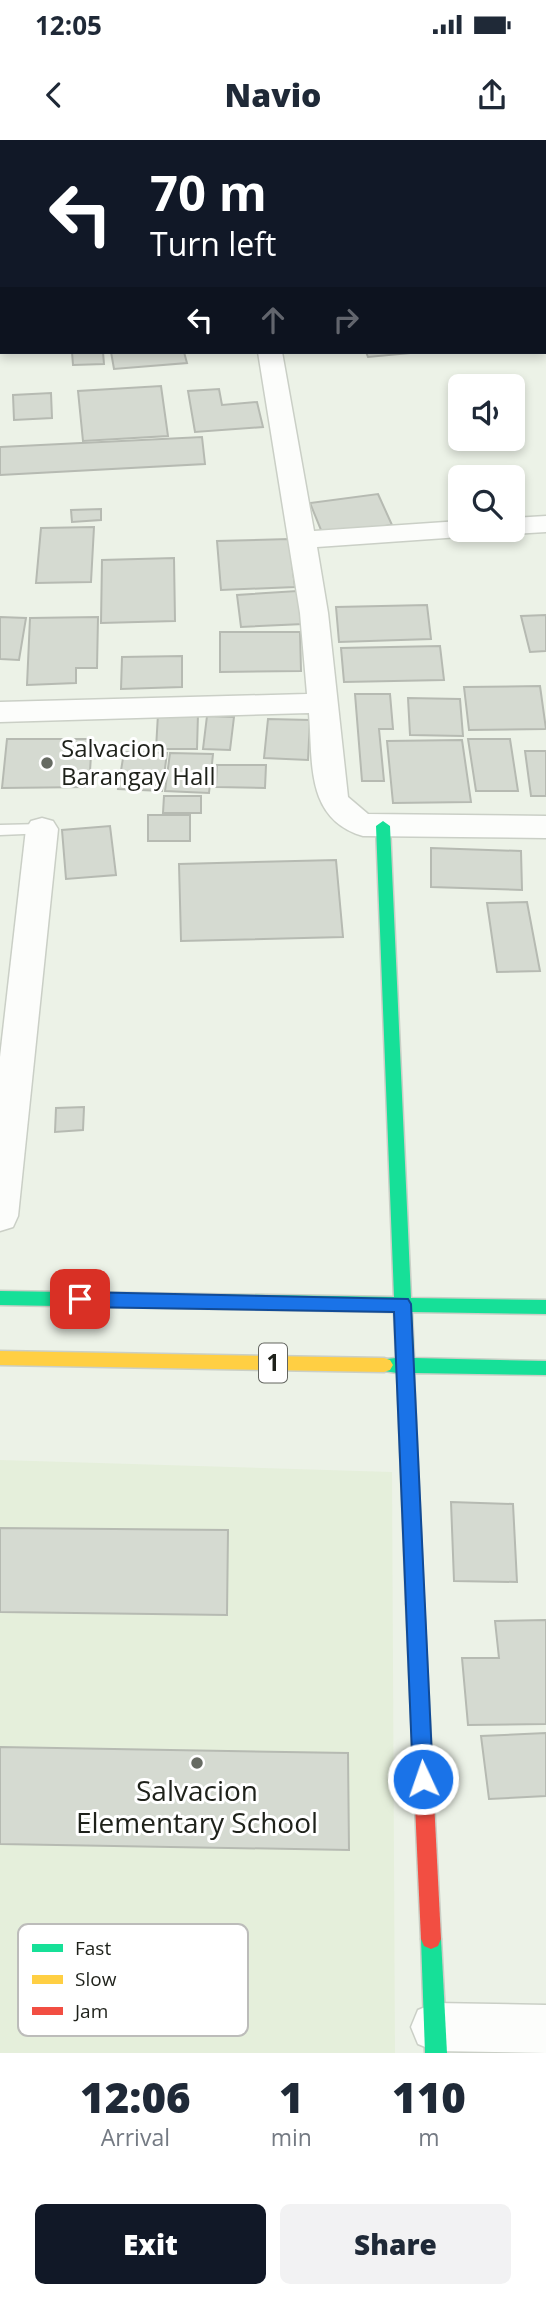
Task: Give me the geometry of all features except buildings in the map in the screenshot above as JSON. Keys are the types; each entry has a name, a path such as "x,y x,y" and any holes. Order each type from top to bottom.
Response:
{"main road":[{"path":"383,827 404,1365 436,2040"},
{"path":"0,1298 546,1307"},
{"name":"1","path":"0,1358 546,1368"}],"street":[{"path":"270,354 314,613 331,793 337,805 348,817 363,825 546,827"},
{"path":"525,525 546,524"},
{"path":"302,540 448,530"},
{"path":"0,712 324,703"},
{"path":"0,1216 42,829"},
{"path":"436,2040 546,2029"}],"lane":[{"path":"0,830 42,829"}],"shaded area":[{"name":"Salvacion Elementary School","path":"0,1460 392,1472 395,2053 0,2053"}],"traffic: fast":[{"path":"383,826 415,1604"},
{"path":"0,1298 546,1307"},
{"path":"384,1365 546,1368"},
{"path":"431,1939 436,2053"}],"traffic: slow":[{"path":"0,1358 384,1365"}],"traffic: jam":[{"path":"415,1604 431,1939"}],"place":[{"name":"Salvacion Barangay Hall","path":"47,763"},
{"name":"Salvacion Elementary School","path":"197,1763"}],"route":[{"path":"80,1299 402,1304 423,1779"}]}
